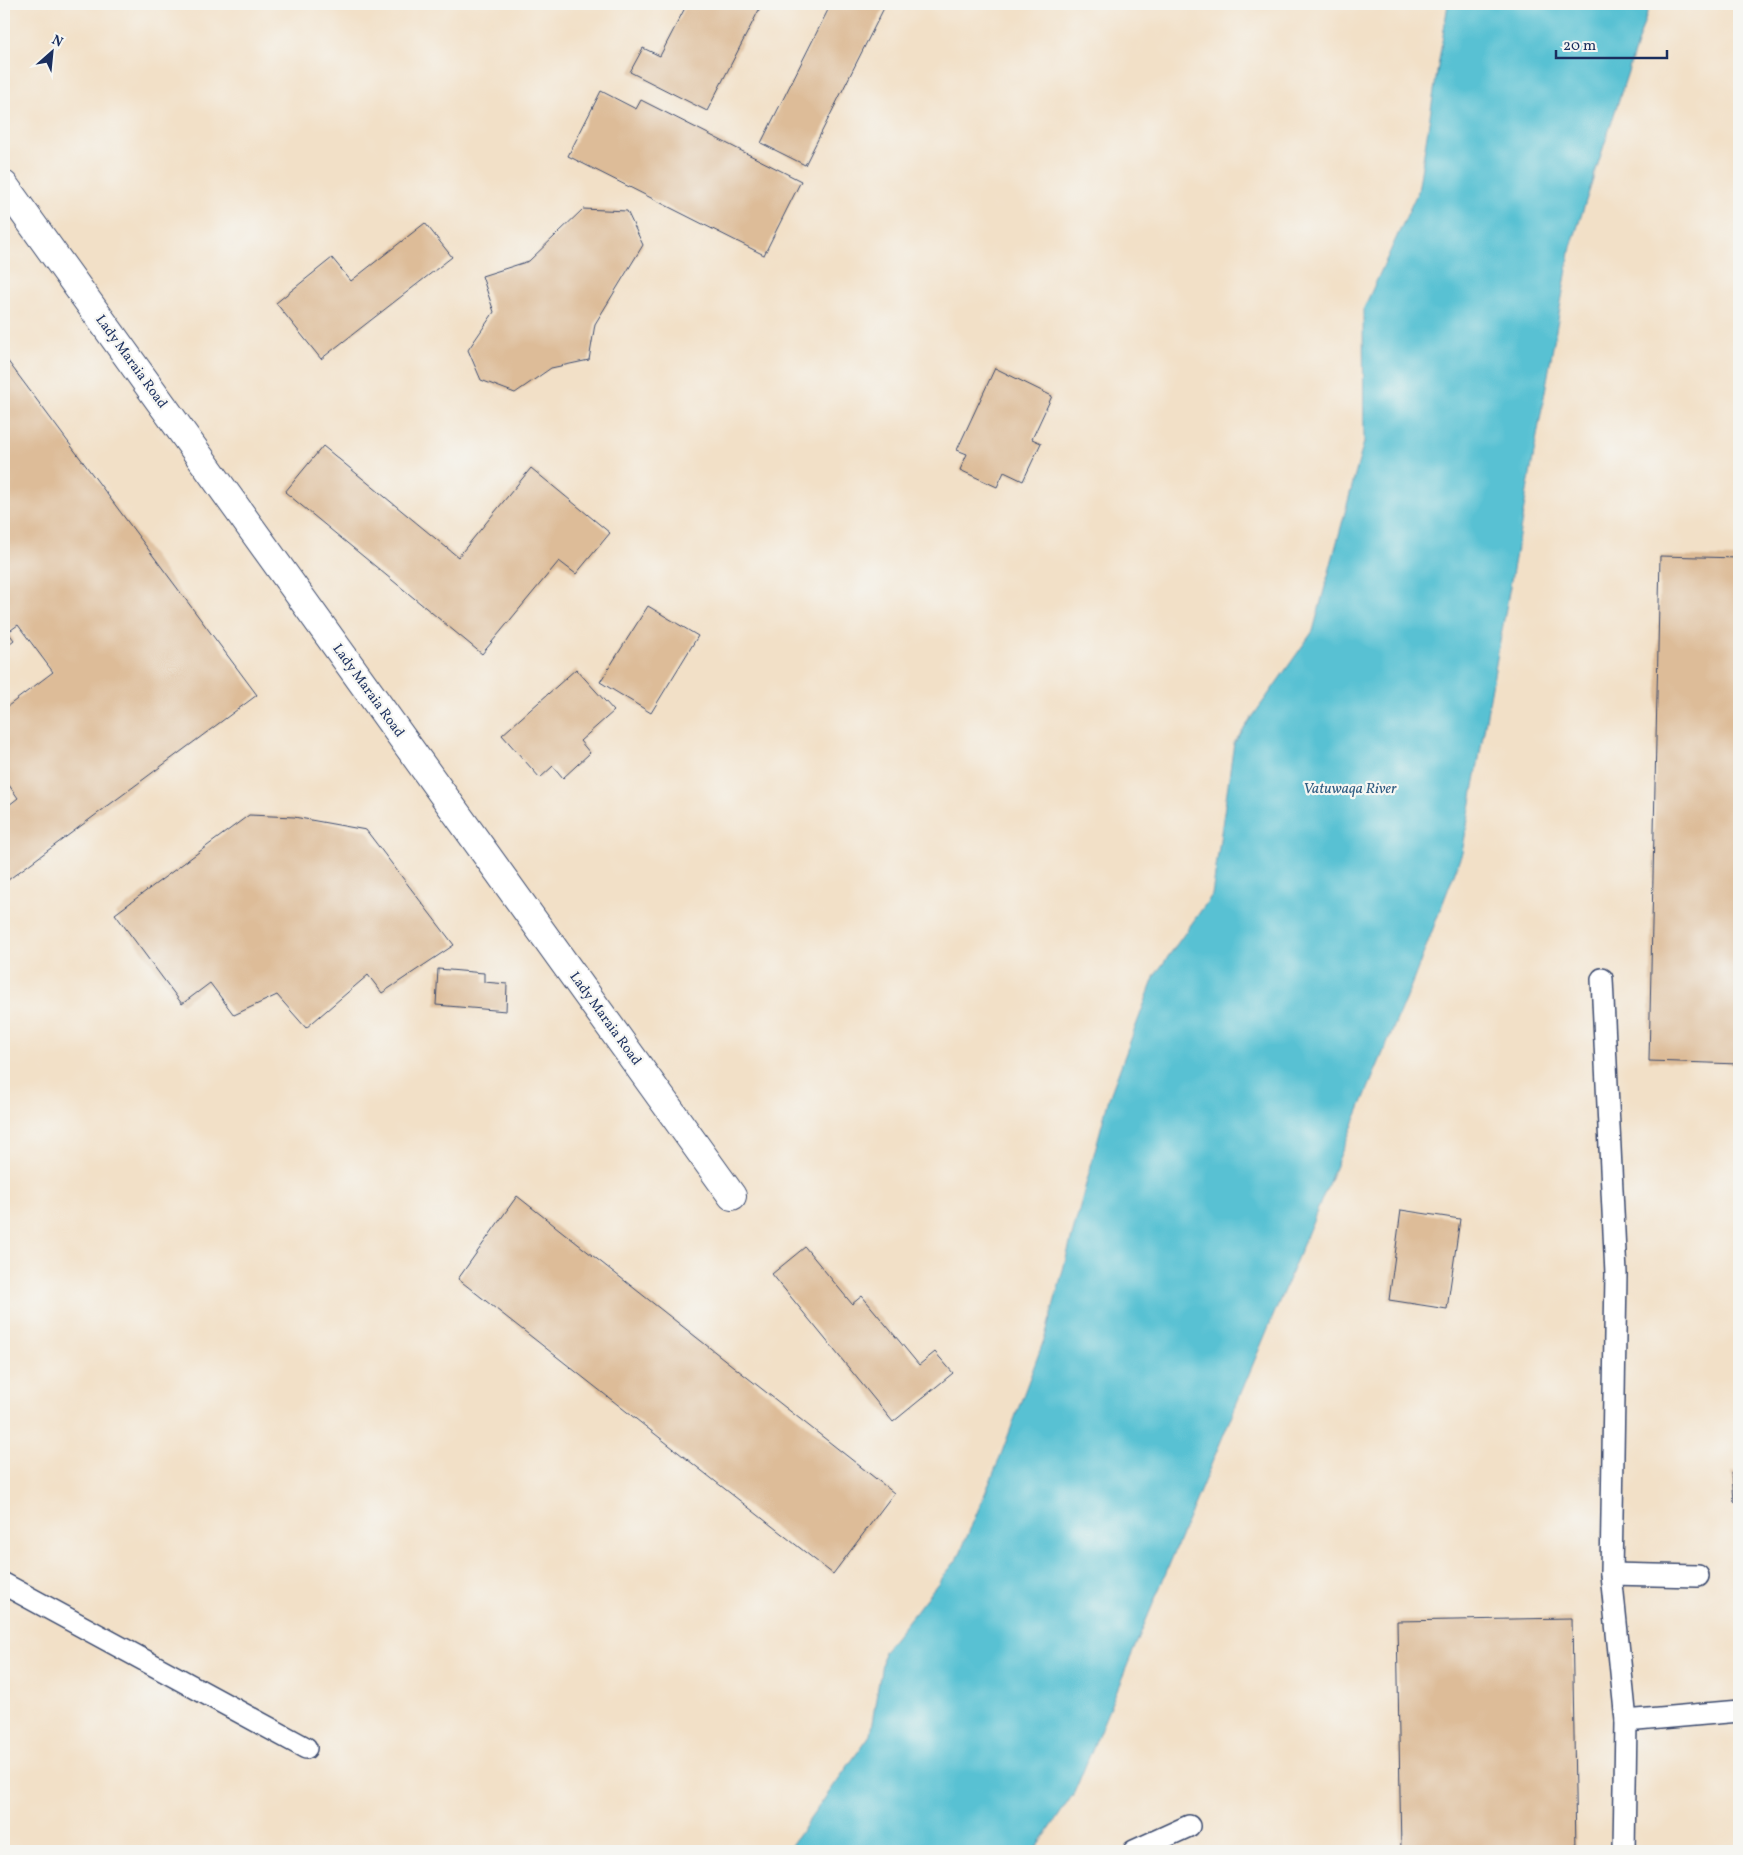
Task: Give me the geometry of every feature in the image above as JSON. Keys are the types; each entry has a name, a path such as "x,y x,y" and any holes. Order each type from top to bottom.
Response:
{"street":[{"name":"Lady Maraia Road","path":"4,186 732,1196"}],"lane":[{"path":"1602,979 1616,1274 1611,1574 1626,1721 1624,1851"},
{"path":"1611,1574 1698,1576"},
{"path":"4,1584 306,1748"},
{"path":"1626,1721 1739,1711"},
{"path":"1134,1851 1189,1826"}],"water":[{"name":"Vatuwaqa River","path":"1448,4 1650,4 1571,247 1462,853 1413,981 1074,1793 1035,1851 787,1851 870,1735 884,1651 958,1558 999,1460 1045,1337 1109,1098 1155,975 1212,895 1234,743 1313,631 1364,442 1363,310 1418,191"}],"building":[{"path":"687,4 762,4 707,111 630,72 643,48 660,56"},
{"path":"831,4 886,4 805,165 761,143"},
{"path":"601,91 636,109 641,100 801,181 764,255 568,156"},
{"path":"583,209 627,211 643,245 595,324 589,360 551,368 515,393 481,380 468,350 494,312 482,276 529,261"},
{"path":"425,223 452,257 321,359 276,303 332,258 351,281"},
{"path":"4,356 257,695 4,883 4,809 18,798 4,778 4,709 53,672 18,625 8,632 14,640 4,648"},
{"path":"995,368 1052,396 1032,439 1041,443 1023,481 1004,472 997,487 960,470 967,454 957,450"},
{"path":"323,446 458,557 531,468 610,533 576,574 559,561 482,654 285,492"},
{"path":"1660,556 1739,558 1739,1064 1649,1061"},
{"path":"648,606 698,636 651,713 600,682"},
{"path":"576,669 614,711 580,741 590,753 563,778 553,766 540,778 502,735"},
{"path":"249,815 294,817 366,830 454,945 382,993 368,975 306,1028 277,995 234,1015 210,983 182,1004 115,914"},
{"path":"438,969 484,973 484,982 507,984 506,1011 436,1005"},
{"path":"517,1196 894,1493 833,1574 458,1279"},
{"path":"1401,1210 1460,1219 1447,1309 1389,1300"},
{"path":"805,1247 852,1304 862,1296 919,1365 935,1352 953,1373 893,1422 772,1274"},
{"path":"1739,1471 1739,1501 1734,1502 1732,1472"},
{"path":"1572,1618 1576,1851 1401,1851 1397,1621"}]}
